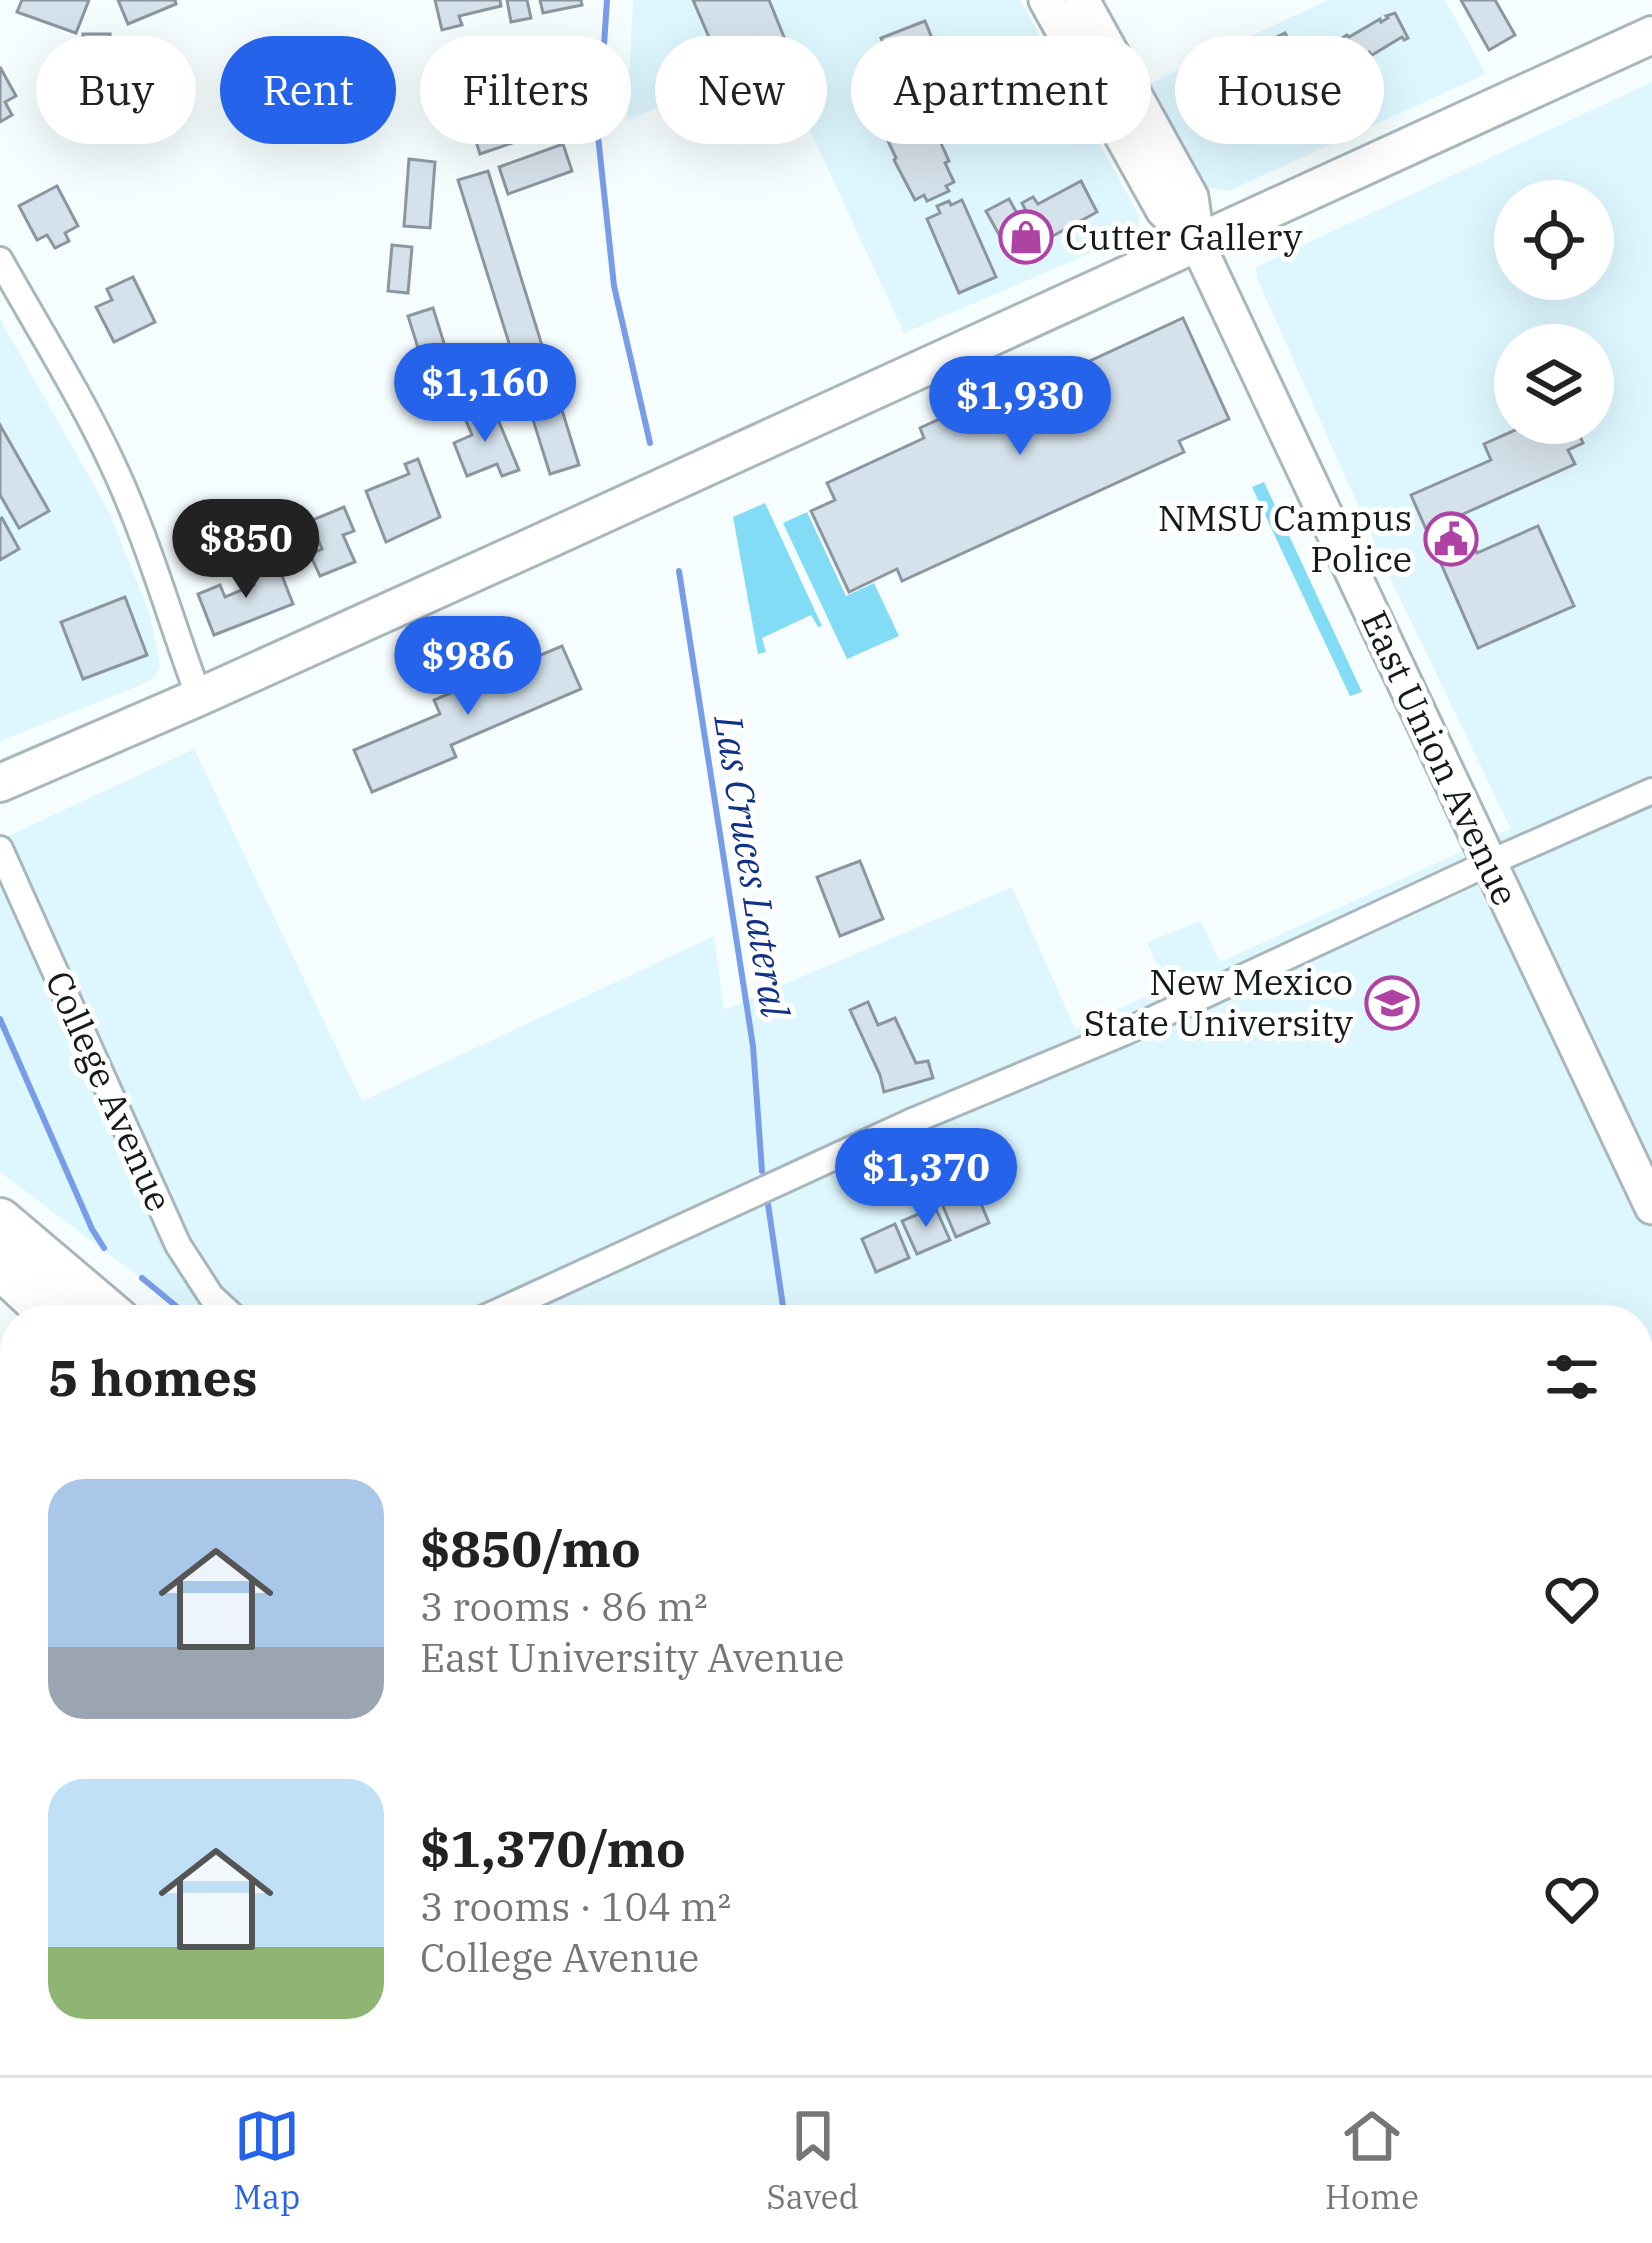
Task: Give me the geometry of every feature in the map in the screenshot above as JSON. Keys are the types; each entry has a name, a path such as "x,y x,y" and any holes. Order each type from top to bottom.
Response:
{"highway":[{"path":"0,1220 100,1305"},
{"path":"0,1267 41,1305"}],"main road":[{"path":"0,783 199,698 1652,35"}],"street":[{"path":"1046,0 1163,210 1198,245"},
{"path":"1082,0 1192,197 1198,245"},
{"name":"East Union Avenue","path":"1198,245 1652,1207"},
{"path":"0,260 111,459 149,548 199,698"},
{"path":"513,1305 1652,791"},
{"name":"College Avenue","path":"0,849 178,1245 220,1305"}],"shaded area":[{"path":"633,0 1020,0 1040,36 851,36 851,144 1100,144 1139,215 1139,225 1135,234 904,333 816,144 827,144 827,36 655,36 655,109 631,119"},
{"path":"1328,0 1445,0 1486,74 1384,120 1384,36 1251,36"},
{"path":"1175,72 1175,133 1151,88 1151,83"},
{"name":"New Mexico State University","path":"1652,82 1652,1305 177,1305 0,1172 0,840 194,749 362,1101 714,936 724,1010 1012,887 1075,1029 1166,987 1147,942 1201,921 1220,962 1511,829 1393,584 1256,267"},
{"path":"1181,144 1332,144 1228,191 1204,187"},
{"path":"0,319 109,512 150,615 160,664 148,682 0,741"},
{"path":"1264,482 1362,692 1350,696 1252,487"},
{"path":"765,503 822,626 811,615 762,638 766,652 758,654 733,517"},
{"path":"807,512 846,596 874,583 899,636 847,659 783,523"}],"building":[{"path":"22,0 89,0 76,33 17,12"},
{"path":"118,0 175,0 176,4 128,24"},
{"path":"435,0 500,0 501,6 459,16 462,25 442,30"},
{"path":"507,0 527,0 531,18 511,22"},
{"path":"540,0 581,0 582,5 543,13"},
{"path":"693,0 769,0 784,36 708,36"},
{"path":"1461,0 1495,0 1515,35 1489,50"},
{"path":"1395,13 1408,38 1384,48 1384,36 1351,36 1388,18"},
{"path":"925,21 931,36 886,36"},
{"path":"0,67 16,96 5,102 12,115 0,122"},
{"path":"477,144 509,144 480,154"},
{"path":"563,144 572,171 508,194 499,167"},
{"path":"889,144 941,144 954,182 946,186 949,191 927,201 924,195 915,200"},
{"path":"409,159 435,162 430,228 404,226"},
{"path":"488,171 579,465 550,474 458,180"},
{"name":"Cutter Gallery","path":"1081,181 1097,212 1012,258 986,211 1009,199 1018,215 1026,211 1022,203 1033,197 1038,204"},
{"path":"57,186 78,226 65,233 69,241 55,248 47,235 37,240 19,206"},
{"path":"962,200 996,277 959,293 927,219 940,213 937,206"},
{"path":"392,245 412,247 408,293 388,291"},
{"path":"133,277 155,322 114,342 96,307 112,300 107,289"},
{"path":"433,308 454,375 429,383 408,316"},
{"path":"1183,318 1229,419 1179,441 1184,452 902,581 897,569 849,592 811,511 835,500 827,483 924,438 920,428 946,416 950,426 1044,383 1039,373 1066,360 1070,370"},
{"path":"492,405 519,470 502,476 497,464 467,476 454,443 472,435 464,416"},
{"path":"0,425 49,511 19,528 0,495"},
{"name":"NMSU Campus Police","path":"1494,440 1494,444 1581,444 1568,450 1575,464 1461,515 1477,553 1538,526 1574,606 1478,648 1411,495 1491,460 1484,444"},
{"path":"418,459 440,517 386,542 366,491 409,474 405,464"},
{"path":"344,507 354,531 343,535 355,562 320,576 310,554 322,549 310,521"},
{"path":"0,519 19,549 0,560"},
{"path":"277,563 293,604 214,635 198,594 220,585 225,597 254,585 250,574"},
{"path":"125,597 147,655 83,679 61,622"},
{"path":"562,646 581,689 451,745 456,757 372,792 354,750 440,714 434,700"},
{"path":"860,861 883,919 840,936 817,877"},
{"path":"868,1002 878,1025 895,1018 916,1063 928,1061 933,1078 884,1092 850,1010"},
{"path":"975,1189 989,1223 956,1237 942,1204"},
{"path":"935,1207 950,1240 917,1254 902,1221"},
{"path":"895,1224 909,1258 876,1272 862,1239"}],"waterway":[{"name":"Las Cruces Lateral","path":"607,0 598,136 614,286 650,443"},
{"name":"Las Cruces Lateral","path":"679,571 753,1046 762,1171"},
{"path":"0,1019 104,1248"},
{"name":"Las Cruces Lateral","path":"768,1204 783,1305"},
{"path":"142,1278 175,1305"}],"place":[{"name":"Cutter Gallery","path":"1026,237"},
{"name":"NMSU Campus Police","path":"1451,539"},
{"name":"New Mexico State University","path":"1392,1003"}]}
